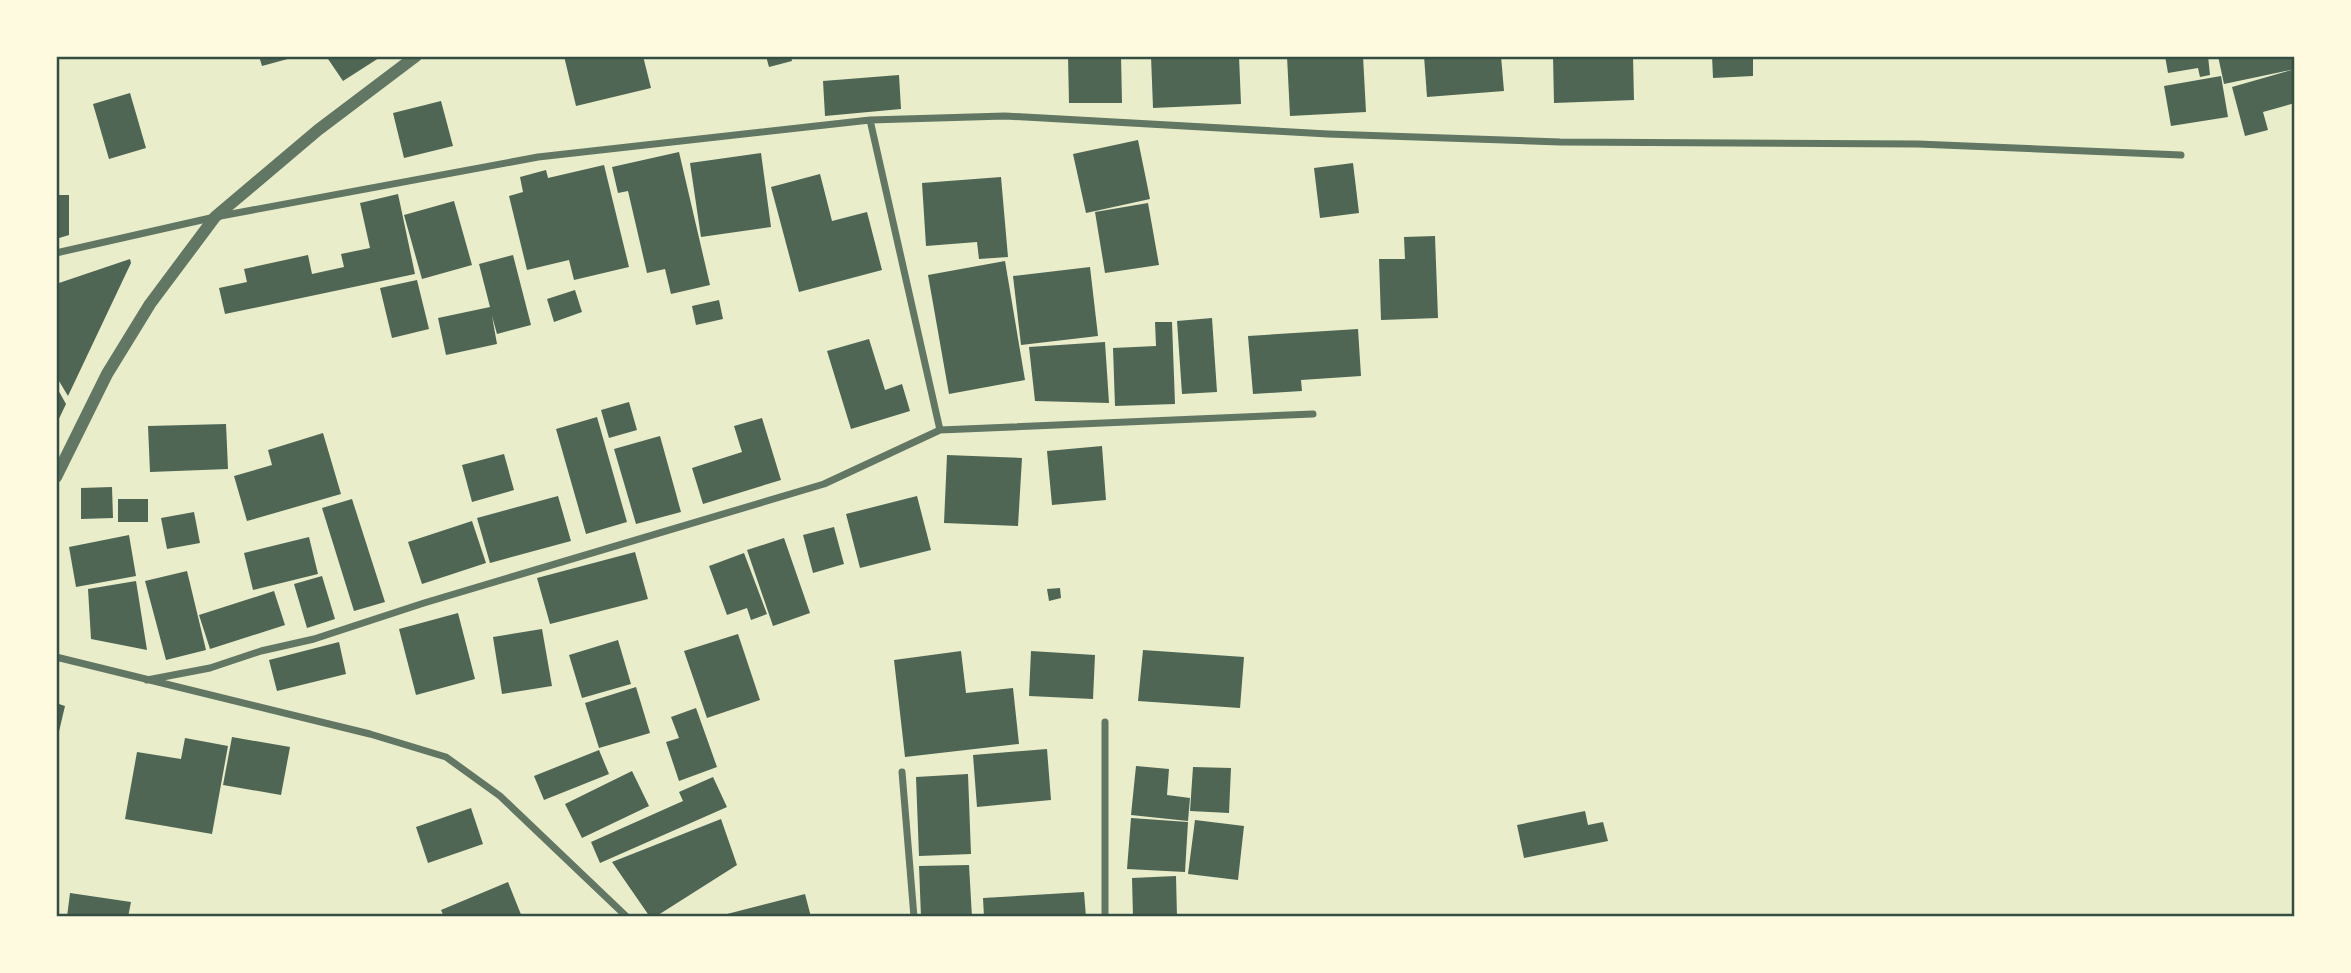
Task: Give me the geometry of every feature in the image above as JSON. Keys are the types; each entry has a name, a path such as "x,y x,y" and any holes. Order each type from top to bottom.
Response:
{"street":[{"path":"56,477 114,363 150,304 215,217 318,130 416,56"},
{"path":"56,253 215,217 538,158 870,120 1005,116 1342,135 1560,142 1918,144 2181,155"},
{"path":"870,120 940,430"},
{"path":"147,680 210,668 261,651 314,639 424,603 824,484 940,430 1313,414"},
{"path":"56,657 370,734 446,757 500,796 627,917"},
{"path":"1105,722 1105,917"},
{"path":"902,772 914,917"}],"building":[{"path":"259,56 294,56 295,57 262,66"},
{"path":"326,56 382,56 343,81"},
{"path":"564,56 643,56 651,88 576,106"},
{"path":"766,56 791,56 792,61 769,67"},
{"path":"1068,56 1121,56 1122,103 1069,103"},
{"path":"1151,56 1239,56 1241,104 1153,108"},
{"path":"1287,56 1363,56 1366,112 1290,116"},
{"path":"1424,56 1501,56 1504,91 1427,97"},
{"path":"1553,56 1633,56 1634,100 1554,103"},
{"path":"1712,56 1753,56 1753,76 1713,78"},
{"path":"2165,56 2208,56 2210,75 2200,77 2198,68 2168,73"},
{"path":"2218,56 2293,56 2295,69 2224,84"},
{"path":"2295,69 2295,103 2263,112 2268,130 2245,136 2232,87"},
{"path":"899,75 901,109 825,116 823,81"},
{"path":"2221,76 2228,117 2171,126 2164,86"},
{"path":"130,93 146,148 109,159 93,104"},
{"path":"441,101 453,146 404,158 393,113"},
{"path":"1138,140 1150,199 1086,213 1073,154"},
{"path":"679,152 710,285 671,294 665,269 647,273 628,191 618,193 612,167"},
{"path":"761,153 771,227 701,237 690,163"},
{"path":"1353,163 1359,213 1320,218 1314,168"},
{"path":"604,165 629,267 574,280 569,260 527,270 509,196 523,192 520,177 546,170 548,178"},
{"path":"820,174 832,221 867,212 882,270 799,292 771,187"},
{"path":"1001,177 1008,257 979,259 977,242 926,246 922,183"},
{"path":"398,194 415,274 225,314 219,288 247,282 244,269 308,255 312,274 344,267 341,254 370,248 360,203"},
{"path":"56,195 69,195 69,235 56,239"},
{"path":"454,201 472,265 422,279 404,215"},
{"path":"1148,203 1159,265 1105,273 1095,212"},
{"path":"1435,236 1438,318 1381,320 1379,259 1405,259 1404,237"},
{"path":"513,255 531,325 497,334 492,316 497,344 446,355 438,318 490,307 479,264"},
{"path":"130,259 131,263 68,396 56,376 56,284"},
{"path":"1005,261 1025,380 949,394 928,275"},
{"path":"1090,267 1098,336 1021,345 1013,276"},
{"path":"417,280 429,329 392,338 380,288"},
{"path":"575,290 582,312 554,322 547,299"},
{"path":"719,300 723,319 696,325 692,306"},
{"path":"1212,318 1217,392 1182,394 1177,321"},
{"path":"1155,322 1172,322 1175,404 1115,406 1113,348 1156,346"},
{"path":"1358,329 1361,376 1301,380 1302,391 1253,394 1248,336"},
{"path":"869,339 885,390 902,384 910,411 851,429 827,351"},
{"path":"1105,342 1109,403 1035,401 1029,347"},
{"path":"56,386 66,404 56,425"},
{"path":"629,402 637,430 609,438 601,410"},
{"path":"597,417 627,522 586,534 556,429"},
{"path":"762,418 781,480 703,504 692,468 742,452 734,426"},
{"path":"226,424 228,469 150,472 148,426"},
{"path":"323,433 341,494 247,521 234,476 272,465 268,450"},
{"path":"660,436 681,512 636,524 614,449"},
{"path":"1102,446 1106,500 1052,505 1047,451"},
{"path":"504,454 514,490 472,502 462,465"},
{"path":"947,455 1022,458 1018,526 944,523"},
{"path":"112,487 113,518 81,519 81,488"},
{"path":"558,496 571,541 490,563 477,518"},
{"path":"917,496 931,550 860,568 846,514"},
{"path":"118,499 148,499 148,522 118,522"},
{"path":"352,499 385,602 354,611 322,508"},
{"path":"194,512 200,543 167,549 161,518"},
{"path":"472,521 486,563 422,584 408,542"},
{"path":"834,527 844,564 813,573 803,535"},
{"path":"129,535 136,576 76,587 69,547"},
{"path":"309,537 318,574 253,590 244,553"},
{"path":"784,538 810,613 773,626 747,550"},
{"path":"635,552 648,599 550,624 537,578"},
{"path":"744,553 767,614 751,620 747,608 727,615 709,566"},
{"path":"187,571 206,650 166,660 145,581"},
{"path":"322,576 335,619 307,628 294,584"},
{"path":"136,581 147,650 91,639 88,589"},
{"path":"1060,588 1061,598 1049,601 1047,589"},
{"path":"274,591 285,625 210,649 199,615"},
{"path":"458,613 475,679 416,695 399,629"},
{"path":"542,629 552,686 502,694 493,637"},
{"path":"738,634 760,700 707,718 684,651"},
{"path":"618,640 631,684 582,698 569,655"},
{"path":"339,642 346,674 277,691 269,660"},
{"path":"1143,650 1244,657 1240,708 1138,701"},
{"path":"961,651 966,693 1013,688 1019,744 905,757 894,660"},
{"path":"1031,651 1095,655 1093,699 1029,696"},
{"path":"636,687 650,733 599,748 585,703"},
{"path":"56,703 65,706 57,740 56,740"},
{"path":"696,708 717,767 679,781 666,742 679,738 671,717"},
{"path":"232,737 290,747 281,795 223,785"},
{"path":"185,738 228,746 212,834 125,819 137,752 181,759"},
{"path":"1047,749 1051,800 977,807 973,755"},
{"path":"599,750 609,774 544,800 534,776"},
{"path":"1136,766 1169,769 1167,795 1190,798 1188,821 1131,815"},
{"path":"1193,767 1231,768 1229,813 1190,811"},
{"path":"632,771 649,806 582,838 565,804"},
{"path":"968,774 971,854 919,856 916,777"},
{"path":"713,777 727,807 600,863 591,842 683,801 679,792"},
{"path":"471,808 483,844 428,863 416,827"},
{"path":"1585,811 1588,825 1603,822 1608,841 1524,858 1517,825"},
{"path":"1131,818 1188,822 1185,872 1127,869"},
{"path":"721,819 737,865 655,917 650,917 612,862"},
{"path":"1195,820 1244,826 1238,880 1188,874"},
{"path":"969,865 972,917 921,917 919,866"},
{"path":"1176,876 1177,917 1133,917 1132,878"},
{"path":"508,882 522,917 444,917 441,910"},
{"path":"1084,892 1086,917 984,917 983,898"},
{"path":"70,893 131,902 128,917 67,917"},
{"path":"805,894 811,917 728,917 727,914"}]}
